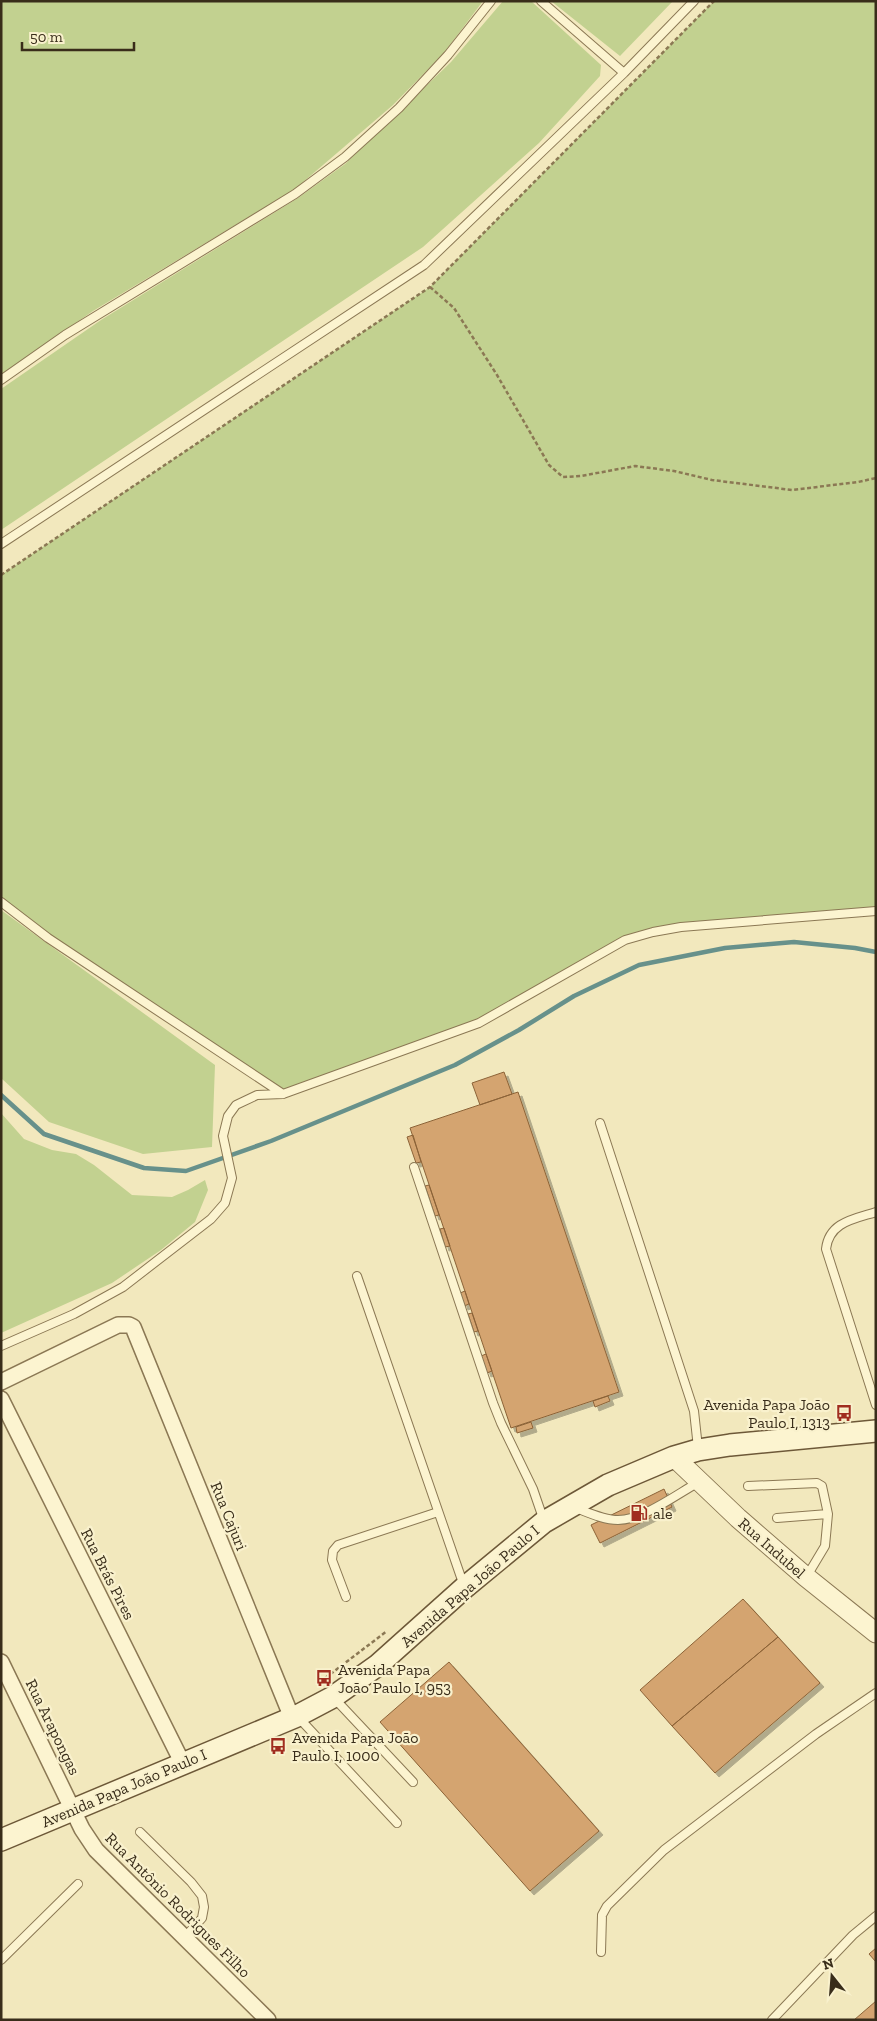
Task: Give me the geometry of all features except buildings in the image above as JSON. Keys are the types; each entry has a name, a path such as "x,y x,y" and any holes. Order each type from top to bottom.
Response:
{"main road":[{"name":"Avenida Papa João Paulo I","path":"1,1840 295,1717 333,1697 378,1666 464,1588 544,1522 608,1485 674,1457 698,1450 730,1445 876,1431"}],"street":[{"name":"Rua Cajuri","path":"1,1382 118,1325 133,1327 295,1717"},
{"name":"Rua Brás Pires","path":"1,1400 183,1764"},
{"name":"Rua Indubel","path":"674,1457 738,1518 806,1577 876,1633"},
{"name":"Rua Arapongas","path":"1,1662 74,1809"},
{"name":"Rua Antônio Rodrigues Filho","path":"74,1809 82,1828 96,1850 268,2020"}],"lane":[{"path":"1,380 65,335 295,194 345,157 398,108 448,55 491,1"},
{"path":"541,1 624,73"},
{"path":"1,544 424,265 624,73 694,1"},
{"path":"1,902 56,943 283,1094"},
{"path":"1,1346 74,1314 123,1287 211,1219 225,1203 232,1178 223,1136 228,1116 236,1105 256,1094 283,1094 479,1023 625,940 652,932 682,927 876,911"},
{"path":"600,1123 694,1411 698,1450"},
{"path":"414,1167 493,1403 534,1489 544,1522"},
{"path":"876,1212 845,1222 833,1230 827,1238 826,1249 876,1405"},
{"path":"357,1276 464,1588"},
{"path":"570,1506 600,1517 616,1520 627,1519 650,1509 700,1481"},
{"path":"748,1486 817,1483 822,1486 828,1514 825,1546 806,1577"},
{"path":"346,1597 332,1560 332,1551 338,1545 438,1512"},
{"path":"777,1518 828,1514"},
{"path":"601,1952 602,1915 607,1906 664,1850 800,1745 876,1693"},
{"path":"333,1697 412,1782"},
{"path":"295,1717 396,1823"},
{"path":"140,1832 191,1882 202,1896 204,1907 202,1918 184,1937"},
{"path":"1,1960 78,1884"},
{"path":"772,2020 853,1935 876,1916"}],"path":[{"path":"430,287 454,308 497,375 549,465 563,477 635,466 674,471 712,480 792,490 876,478"}],"green space":[{"path":"1,1 483,1 444,53 393,105 295,189 93,311 1,375"},
{"path":"503,1 531,1 601,65 600,76 539,143 423,247 1,530 1,389 101,320 298,198 345,164 451,62"},
{"path":"551,1 673,1 620,56"},
{"path":"714,1 876,1 876,910 682,927 625,940 479,1023 283,1094 1,902 1,575 430,287"},
{"path":"1,910 215,1065 212,1147 143,1154 49,1122 1,1078"},
{"path":"1,1113 24,1139 52,1150 76,1154 94,1165 132,1195 172,1197 205,1180 208,1190 195,1222 161,1250 112,1283 1,1333"}],"waterway":[{"path":"1,1095 44,1134 144,1168 186,1171 271,1141 455,1065 519,1030 574,996 639,965 725,948 794,942 876,952"}],"place":[{"name":"Avenida Papa João Paulo I, 1313","path":"844,1413"},
{"name":"ale","path":"639,1513"},
{"name":"Avenida Papa João Paulo I, 953","path":"324,1678"},
{"name":"Avenida Papa João Paulo I, 1000","path":"278,1746"}]}
